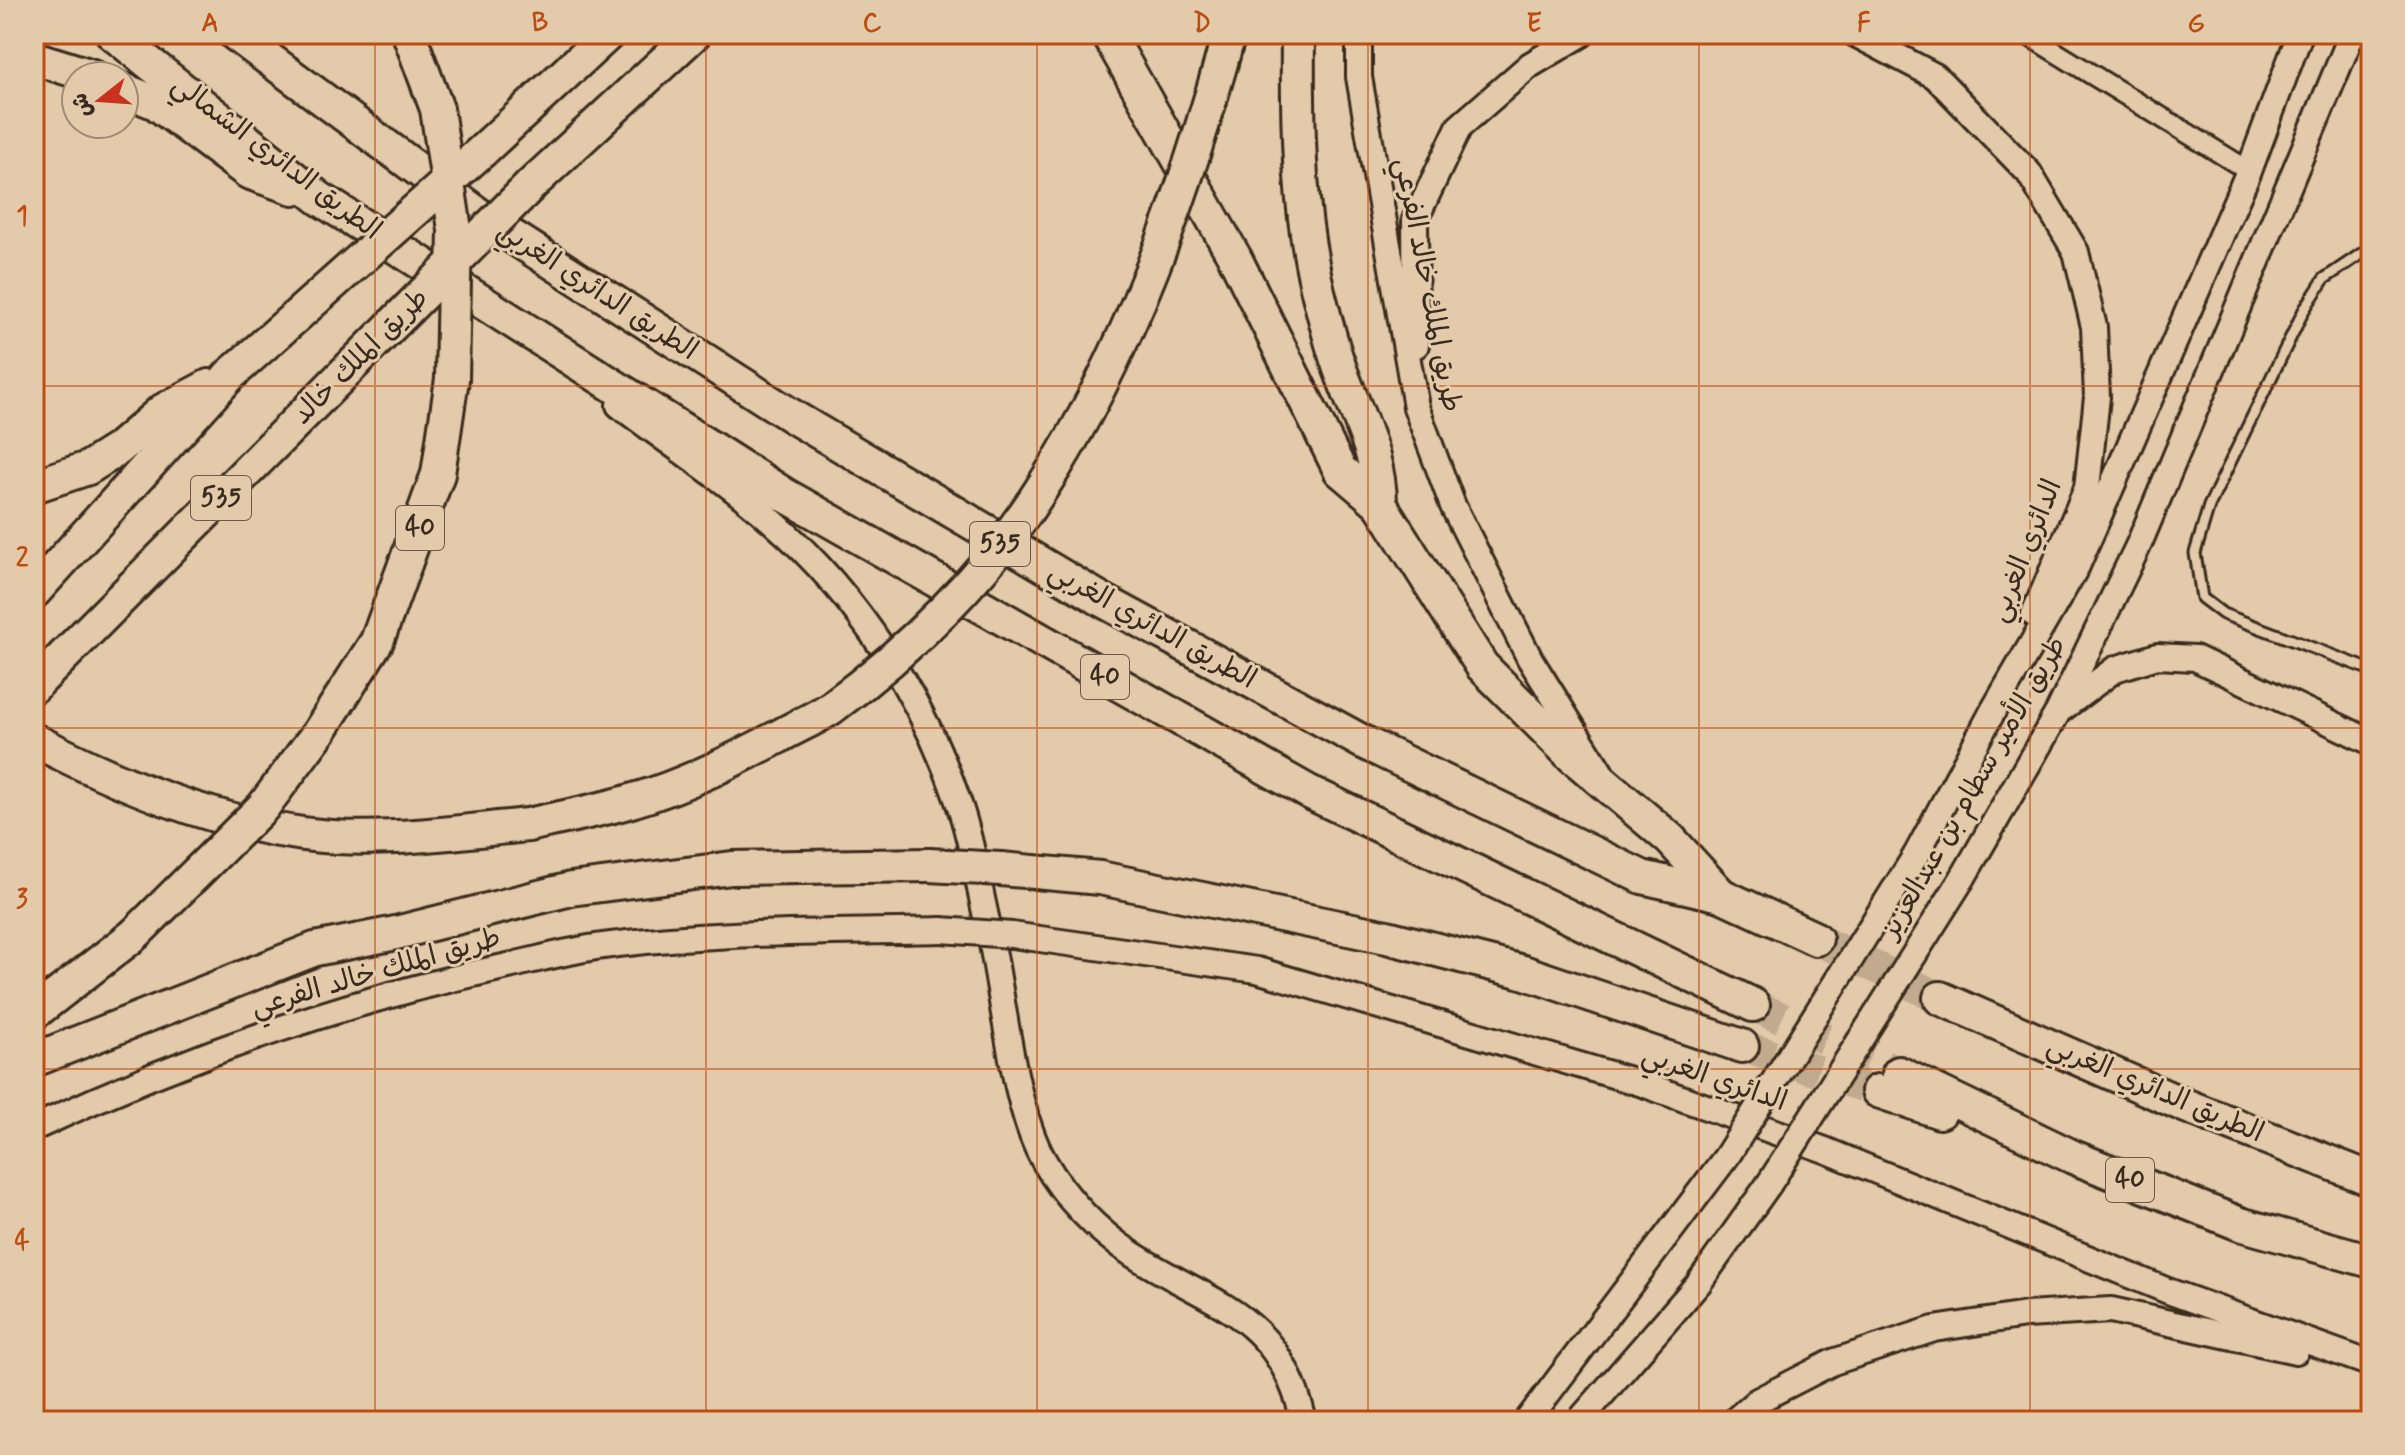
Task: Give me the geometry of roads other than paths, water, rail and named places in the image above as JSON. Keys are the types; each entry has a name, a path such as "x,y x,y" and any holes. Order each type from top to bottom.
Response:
{"highway":[{"name":"الطريق الدائري الشمالي","path":"113,34 319,198 483,303"},
{"name":"الطريق الدائري الغربي","path":"235,34 482,217 808,426 1118,609 1365,743 1628,871 1721,895 1816,939"},
{"name":"40","path":"34,1013 134,935 263,807 319,732 377,641 409,563 438,474 452,379 455,230 437,109 409,34"},
{"name":"535","path":"34,592 230,375 482,151 608,34"},
{"name":"طريق الملك خالد","path":"34,686 532,184 694,34"},
{"path":"1108,34 1235,258 1340,470 1380,504 1482,666 1571,755 1670,839 1721,895"},
{"name":"535","path":"34,740 88,768 197,811 304,834 403,837 528,825 635,800 735,759 829,709 920,632 983,567 1040,491 1086,408 1142,293 1179,200 1229,34"},
{"path":"1298,34 1301,168 1309,243 1321,302 1341,373 1380,472 1380,504"},
{"path":"34,58 60,66"},
{"name":"40","path":"140,96 156,103 248,172 319,198"},
{"name":"40","path":"483,303 785,495 1309,792 1753,1005"},
{"path":"34,486 88,468 118,449 162,411 230,375"},
{"path":"34,1060 315,949 396,933 571,889 732,868 929,865 1100,878 1387,937 1523,972 1742,1046"},
{"name":"الطريق الدائري الغربي","path":"1940,998 2184,1105 2371,1179"},
{"name":"40","path":"1888,1082 2240,1224 2371,1261"}],"street":[{"name":"طريق الملك خالد الفرعي","path":"1359,34 1359,77 1416,407 1453,506 1530,659 1611,789"},
{"path":"1416,407 1415,220 1459,127 1530,65 1582,34"},
{"name":"الدائري الغربي","path":"1855,34 1935,76 2029,173 2076,252 2094,327 2097,397 2087,488 1994,709"},
{"name":"طريق الأمير سطام بن عبدالعزيز","path":"1527,1421 1727,1156 1916,855 1994,709 2077,566 2249,171 2300,34"},
{"name":"طريق الأمير سطام بن عبدالعزيز","path":"1579,1421 1698,1284 1769,1184 1962,879 2058,712 2145,530 2352,34"},
{"path":"2032,36 2249,171"},
{"path":"483,303 774,522 852,606 896,666 960,805 996,962 1023,1106 1043,1160 1079,1211 1131,1253 1242,1316 1281,1356 1297,1391 1304,1421"},
{"path":"2058,712 2115,669 2157,656 2195,658 2371,742"},
{"name":"طريق الملك خالد الفرعي","path":"34,1128 95,1099 251,1039 442,980 602,946 777,934 941,930 1012,935"},
{"name":"الدائري الغربي","path":"1012,935 1257,970 1640,1083 1825,1150 2168,1291 2371,1366"},
{"path":"1734,1421 1757,1401 1833,1362 1934,1329 2026,1315 2111,1310 2371,1366"}],"lane":[{"path":"2371,254 2361,254 2324,279 2304,310 2209,506 2195,553 2202,598 2223,614 2371,670"}],"tunnel":[{"path":"1816,939 1940,998"},
{"path":"1753,1005 1899,1073"},
{"path":"1742,1046 1878,1091"}]}
